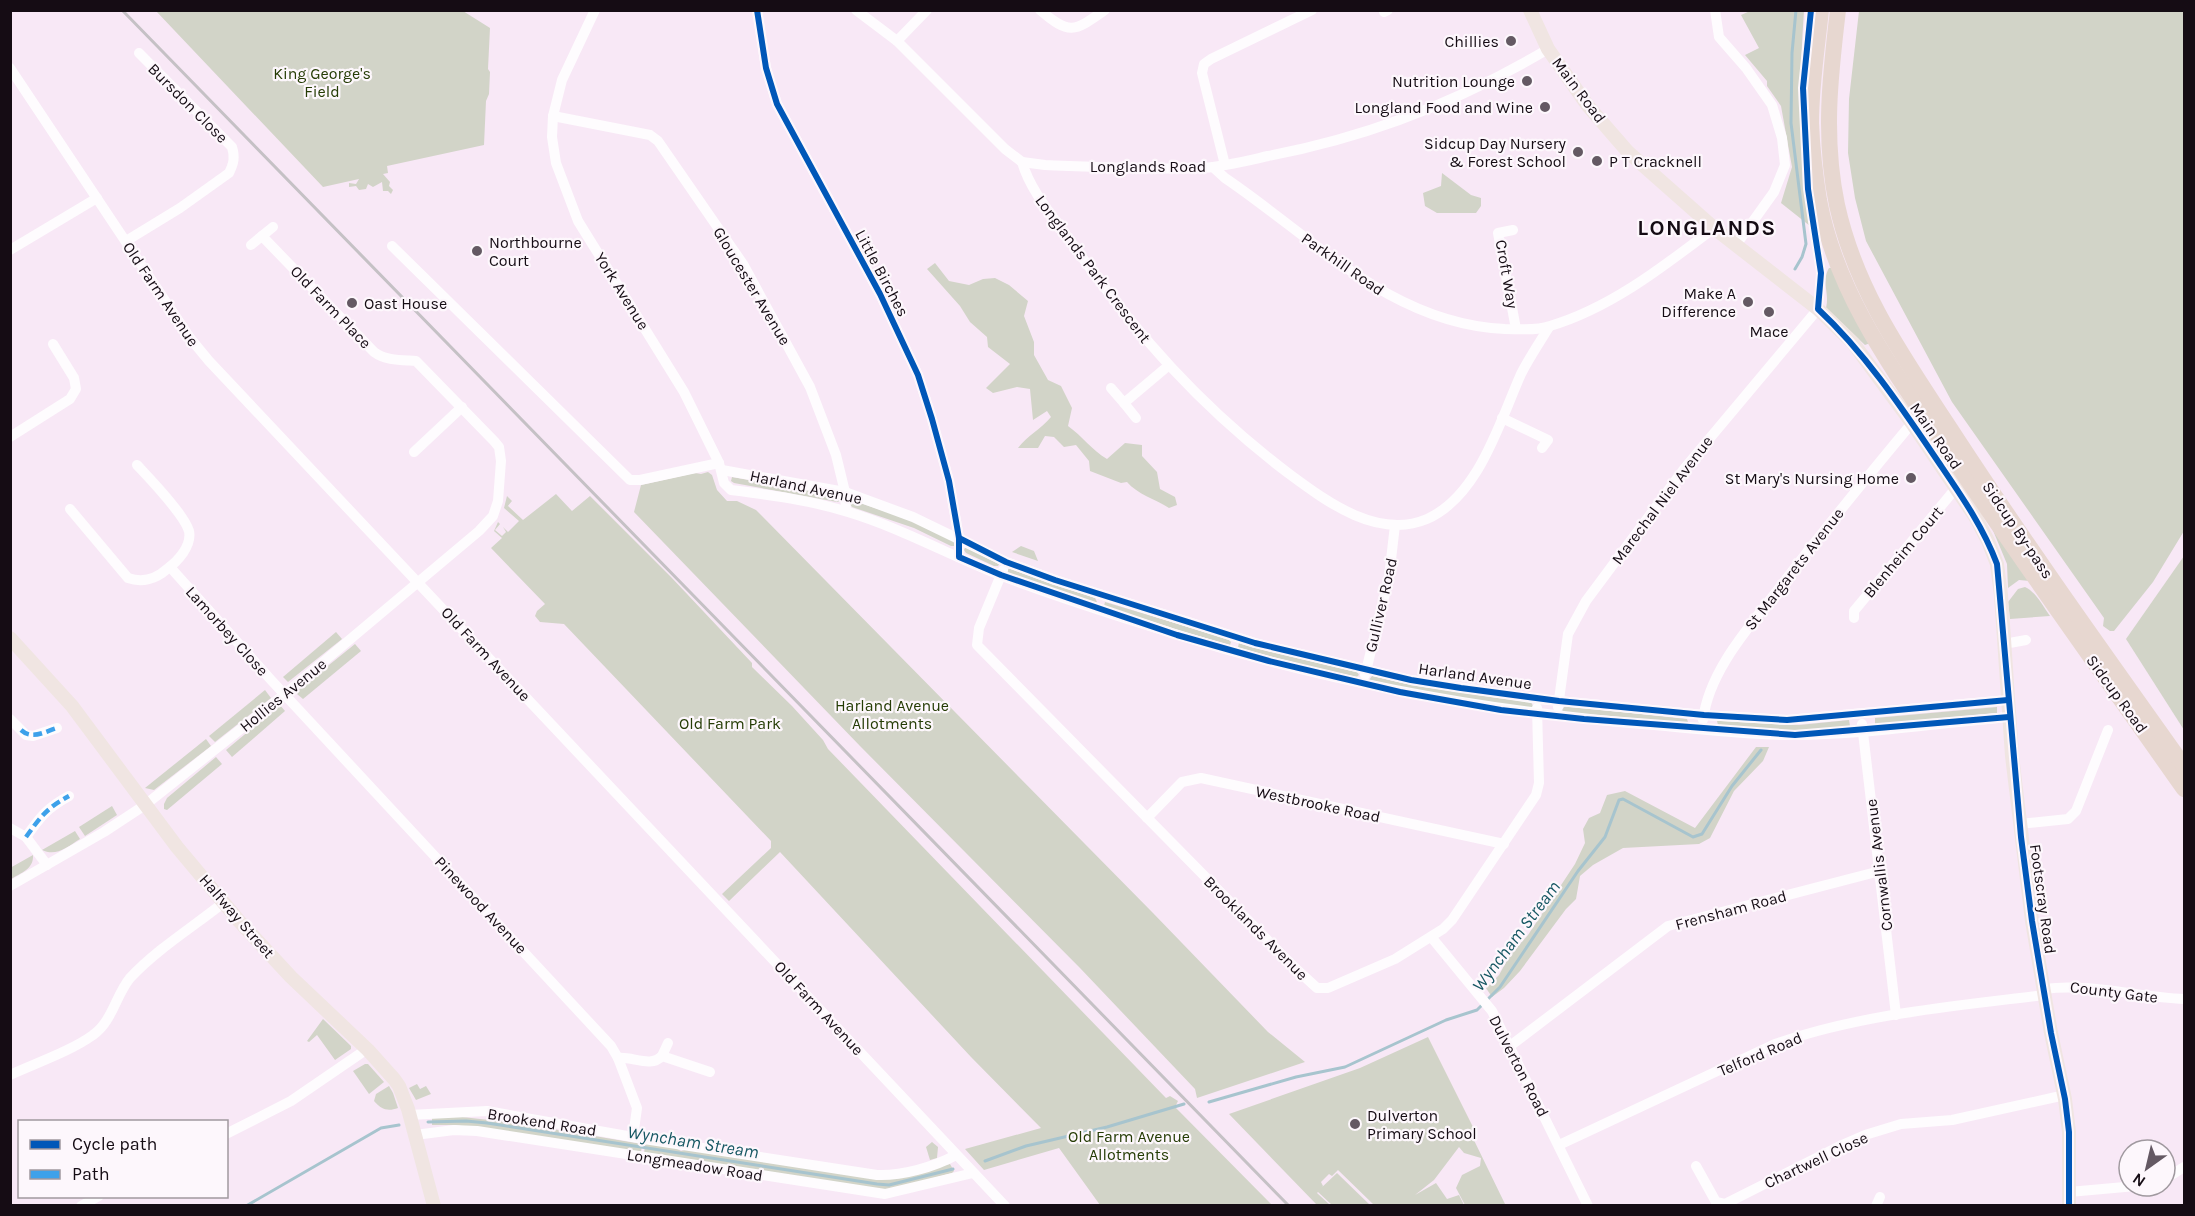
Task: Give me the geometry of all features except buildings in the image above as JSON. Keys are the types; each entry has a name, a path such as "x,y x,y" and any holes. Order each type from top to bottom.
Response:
{"highway":[{"name":"Sidcup By-pass","path":"1821,10 1811,124 1820,200 1832,246 1847,289 1862,320 1886,358 2049,600"},
{"name":"Sidcup By-pass","path":"1838,10 1828,96 1830,156 1837,204 1848,242 1871,302 1892,339 1992,492 2118,674"},
{"name":"Sidcup Road","path":"2049,600 2184,789"},
{"name":"Sidcup Road","path":"2118,674 2184,766"}],"main road":[{"name":"Main Road","path":"1530,10 1548,49 1588,106 1628,152 1714,228 1818,309 1852,343 1912,423 1976,518 1997,564 2001,595"},
{"name":"Footscray Road","path":"2001,595 2019,824 2044,992 2065,1095 2069,1132 2069,1199"},
{"name":"Halfway Street","path":"10,638 72,706 145,805 224,903 291,977 367,1049 399,1086 410,1115 434,1206"}],"street":[{"name":"York Avenue","path":"595,10 562,80 553,116 552,137 556,163 578,220 684,392 721,466 727,487 738,490"},
{"name":"Little Birches","path":"757,10 766,68 777,104 880,294 918,375 933,419 949,481 959,538 958,557"},
{"path":"856,10 897,41 1005,149 1022,162"},
{"path":"897,41 927,10"},
{"path":"1040,10 1056,24 1072,29 1084,25 1105,10"},
{"path":"1225,165 1202,73 1204,64 1211,58 1312,10"},
{"path":"1715,10 1719,37 1746,68 1772,105 1782,138 1785,165 1774,192 1736,245"},
{"name":"Longlands Road","path":"1022,162 1121,168 1225,165 1336,141 1420,114 1509,72 1548,49"},
{"name":"Bursdon Close","path":"126,241 180,208 229,173 235,156 232,147 139,53"},
{"name":"Old Farm Avenue","path":"10,68 190,338 209,361 1005,1206"},
{"name":"Gloucester Avenue","path":"553,116 644,133 652,135 658,141 743,264 810,387 837,455 846,511"},
{"name":"Longlands Park Crescent","path":"1022,162 1026,176 1036,193 1102,286 1168,366 1226,424 1317,494 1353,515 1373,522 1395,525 1412,524 1428,518 1455,498 1478,470 1523,371 1549,327"},
{"name":"Parkhill Road","path":"1213,167 1352,274 1380,291 1407,305 1441,318 1477,326 1516,329 1549,327 1590,310 1623,292 1652,274 1714,228"},
{"path":"10,250 97,198"},
{"path":"251,245 273,227"},
{"name":"Croft Way","path":"1513,230 1498,233 1516,329"},
{"name":"Old Farm Place","path":"262,236 374,352 379,356 394,360 416,361 499,447 501,461 498,501 493,516 418,584"},
{"path":"392,246 630,480 721,466"},
{"name":"Marechal Niel Avenue","path":"1557,716 1568,634 1586,601 1703,445 1818,309"},
{"path":"10,437 70,399 76,389 74,378 53,344"},
{"path":"1124,403 1168,366"},
{"path":"1111,387 1136,418"},
{"path":"414,452 462,407"},
{"path":"1503,418 1548,440"},
{"name":"St Margarets Avenue","path":"1702,729 1704,715 1717,678 1734,648 1830,522 1912,423"},
{"path":"70,508 128,578 136,581 149,579 170,567 185,551 189,541 189,531 182,519 137,465"},
{"name":"Harland Avenue","path":"721,466 844,492 896,510 1006,562 1055,580 1255,643 1411,680 1538,699 1704,715 1796,720 2008,700"},
{"name":"Blenheim Court","path":"1854,618 1854,611 1956,488"},
{"name":"Harland Avenue","path":"738,490 846,511 905,533 1001,575 1177,634 1269,661 1400,692 1537,714 1795,735 2009,717"},
{"name":"Gulliver Road","path":"1363,684 1389,577 1395,525"},
{"name":"Brooklands Avenue","path":"1006,562 979,628 977,645 1317,988 1328,988 1395,959 1432,938 1452,920 1531,805 1539,783 1538,699"},
{"name":"Lamorbey Close","path":"170,567 285,694"},
{"name":"Hollies Avenue","path":"10,886 47,866 145,805 285,694 418,584"},
{"path":"2004,645 2026,640"},
{"name":"Pinewood Avenue","path":"285,694 611,1046 618,1058 637,1108 633,1137"},
{"name":"Cornwallis Avenue","path":"1861,715 1896,1016"},
{"path":"10,719 26,735 33,736 57,728"},
{"path":"2019,824 2068,819 2074,812 2108,730"},
{"name":"Westbrooke Road","path":"1147,818 1182,782 1201,778 1504,844"},
{"path":"26,837 51,806 69,796"},
{"path":"10,828 26,837 47,866"},
{"name":"Frensham Road","path":"1510,1046 1668,926 1880,871"},
{"path":"10,1075 94,1035 108,1018 118,994 133,975 149,960 224,903"},
{"name":"Dulverton Road","path":"1432,938 1479,993 1491,1011 1588,1206"},
{"name":"County Gate","path":"2044,992 2065,986 2081,986 2129,995 2184,999"},
{"name":"Telford Road","path":"1559,1145 1775,1044 1804,1034 1896,1016 2044,992"},
{"path":"618,1058 627,1057 649,1062 658,1060 668,1043"},
{"path":"228,1133 291,1101 367,1049"},
{"path":"662,1056 710,1072"},
{"name":"Chartwell Close","path":"1696,1166 1716,1202 1725,1204 1866,1135 1901,1125 1952,1120 2065,1095"},
{"name":"Brookend Road","path":"410,1115 487,1112 877,1175 927,1166 956,1155"},
{"name":"Longmeadow Road","path":"415,1135 454,1130 477,1131 885,1194 973,1173"},
{"path":"2069,1199 2117,1190"},
{"path":"81,1206 97,1198"}],"green space":[{"name":"King George's Field","path":"156,11 463,11 490,28 489,94 486,101 484,145 387,166 388,173 383,174 390,182 389,186 393,190 391,194 383,191 382,182 373,187 368,184 366,189 359,190 356,186 349,187 349,183 356,184 359,179 323,187"},
{"path":"1750,11 1804,11 1801,118 1803,172 1810,226 1781,203 1792,167 1781,106 1767,86 1767,81 1745,55 1759,48 1741,15"},
{"path":"1859,11 2184,11 2184,531 2153,582 2114,631 2103,626 2104,618 1952,402 1866,241 1855,198 1848,153 1849,99"},
{"path":"1442,173 1471,195 1481,198 1481,206 1476,213 1437,213 1425,206 1423,193 1441,186"},
{"path":"935,263 949,281 969,285 983,279 995,278 1009,285 1028,301 1024,316 1034,342 1034,355 1048,380 1061,386 1072,408 1068,426 1107,459 1125,443 1142,445 1142,456 1157,472 1160,489 1175,497 1177,505 1169,508 1141,493 1127,482 1121,483 1090,471 1089,461 1076,445 1064,447 1054,437 1045,436 1038,448 1018,448 1051,417 1047,411 1033,420 1030,389 1017,387 993,393 986,388 1010,364 988,347 987,337 970,322 960,306 927,269"},
{"path":"1829,268 1832,268 1870,343 1865,345 1826,308 1826,278"},
{"name":"Harland Avenue Allotments","path":"708,472 712,475 717,490 727,501 737,501 756,510 1268,1032 1305,1062 1197,1098 1195,1089 1080,968 860,746 634,512 641,485"},
{"path":"732,477 840,496 841,501 734,483 731,481"},
{"path":"556,494 572,511 590,496 752,663 752,667 792,706 823,740 828,749 1166,1098 1170,1096 1178,1101 1175,1107 1272,1205 1100,1205 1059,1148 984,1170 965,1149 1041,1128 971,1057 780,852 729,901 722,894 771,848 771,841 564,624 540,622 535,616 545,604 491,548 502,538 494,531 498,522 500,524 495,530 502,536 506,532 503,527 508,532 519,521 504,508 507,496 512,501 507,507 523,520"},
{"path":"854,501 905,518 953,540 955,546 914,528 852,507 850,504"},
{"path":"1992,528 2030,581 2019,580 2008,588 2007,564"},
{"path":"966,546 999,564 998,566 966,553 964,550"},
{"path":"1021,546 1034,551 1038,561 1012,552"},
{"path":"2184,556 2184,730 2126,639"},
{"path":"1011,568 1095,598 1097,602 1094,604 1008,574 1007,570"},
{"path":"2025,587 2036,596 2050,616 2010,619 2008,602 2018,589"},
{"path":"1105,602 1228,639 1231,642 1230,645 1170,628 1104,606"},
{"path":"336,632 342,639 288,682 283,677"},
{"path":"1239,643 1357,672 1359,675 1355,678 1240,649"},
{"path":"355,644 361,651 303,699 297,694 298,690"},
{"path":"1372,676 1402,683 1531,702 1533,706 1532,708 1422,692 1369,680"},
{"path":"265,690 271,698 215,742 209,736"},
{"path":"280,705 285,711 232,757 226,750"},
{"path":"1565,706 1687,719 1688,722 1686,724 1564,712 1562,710"},
{"path":"1997,707 1997,713 1875,724 1875,718"},
{"path":"1849,720 1850,726 1794,731 1718,725 1717,721 1799,725"},
{"path":"206,739 211,746 154,790 145,788"},
{"path":"1756,747 1769,747 1763,761 1734,791 1710,838 1699,844 1623,848 1593,865 1580,876 1576,899 1520,971 1492,997 1486,988 1499,975 1510,955 1528,935 1575,864 1585,843 1583,829 1589,818 1600,813 1607,795 1625,791 1695,828"},
{"path":"216,757 222,764 167,810 164,809 167,798"},
{"path":"112,806 117,815 85,836 79,827"},
{"path":"75,831 80,839 66,848 57,852 42,850"},
{"path":"33,855 29,867 11,879 10,868"},
{"path":"323,1019 351,1046 351,1049 335,1060 317,1035 309,1042 307,1041"},
{"name":"Dulverton Primary School","path":"1428,1037 1474,1129 1470,1132 1505,1204 1465,1205 1456,1188 1462,1175 1480,1166 1481,1158 1464,1153 1459,1147 1434,1180 1415,1195 1436,1183 1447,1199 1459,1195 1464,1205 1374,1205 1338,1170 1332,1176 1329,1174 1321,1182 1323,1186 1320,1189 1337,1173 1370,1205 1332,1205 1318,1192 1330,1205 1317,1205 1229,1114 1360,1068"},
{"path":"368,1064 384,1082 369,1094 353,1071"},
{"path":"417,1084 420,1089 426,1086 431,1094 416,1100 409,1088"},
{"path":"389,1086 398,1108 387,1110 374,1101 376,1094"},
{"path":"453,1116 517,1123 642,1144 641,1153 455,1125 432,1125 432,1118"},
{"path":"932,1142 938,1147 937,1158 930,1160 926,1147"},
{"path":"649,1143 674,1147 681,1151 688,1149 861,1176 950,1164 954,1171 893,1189 877,1189 644,1153 645,1145"}],"waterway":[{"path":"1795,269 1806,244 1791,123 1792,53 1796,10"},
{"name":"Wyncham Stream","path":"1209,1102 1296,1077 1345,1067 1446,1020 1477,1010 1500,987 1578,871 1605,837 1619,800 1623,799 1693,837 1702,834 1732,786 1761,750"},
{"name":"Wyncham Stream","path":"985,1161 1026,1146 1107,1127 1184,1104"},
{"name":"Wyncham Stream","path":"428,1122 487,1123 877,1184 889,1185 953,1169"},
{"name":"Wyncham Stream","path":"246,1206 381,1128 399,1125"}],"railway":[{"path":"122,10 1289,1206"}],"marked path":[{"path":"21,730 34,735 57,728"},
{"path":"26,837 45,813 69,796"}],"cycle path":[{"path":"757,10 766,68 777,104 880,294 918,375 949,481 959,538 959,557 1001,575 1177,635 1269,661 1400,692 1501,710 1584,719 1795,735 2009,717"},
{"path":"1811,10 1803,88 1808,189 1821,273 1818,309 1866,361 1908,418 1969,508 1997,564 2021,837 2032,921 2069,1132 2069,1206"},
{"path":"959,538 1006,562 1055,580 1255,643 1411,680 1461,688 1559,701 1704,715 1787,720 2008,700"}],"place":[{"name":"Chillies","path":"1511,41"},
{"name":"Nutrition Lounge","path":"1527,81"},
{"name":"Longland Food and Wine","path":"1545,107"},
{"name":"Sidcup Day Nursery & Forest School","path":"1578,152"},
{"name":"P T Cracknell","path":"1597,161"},
{"name":"Northbourne Court","path":"477,251"},
{"name":"Make A Difference","path":"1748,302"},
{"name":"Oast House","path":"352,303"},
{"name":"Mace","path":"1769,312"},
{"name":"St Mary's Nursing Home","path":"1911,478"},
{"name":"Dulverton Primary School","path":"1355,1124"}],"district":[{"name":"LONGLANDS","path":"1707,228"}],"park label":[{"name":"Old Farm Park","path":"730,723"},
{"name":"Old Farm Avenue Allotments","path":"1129,1145"}]}
